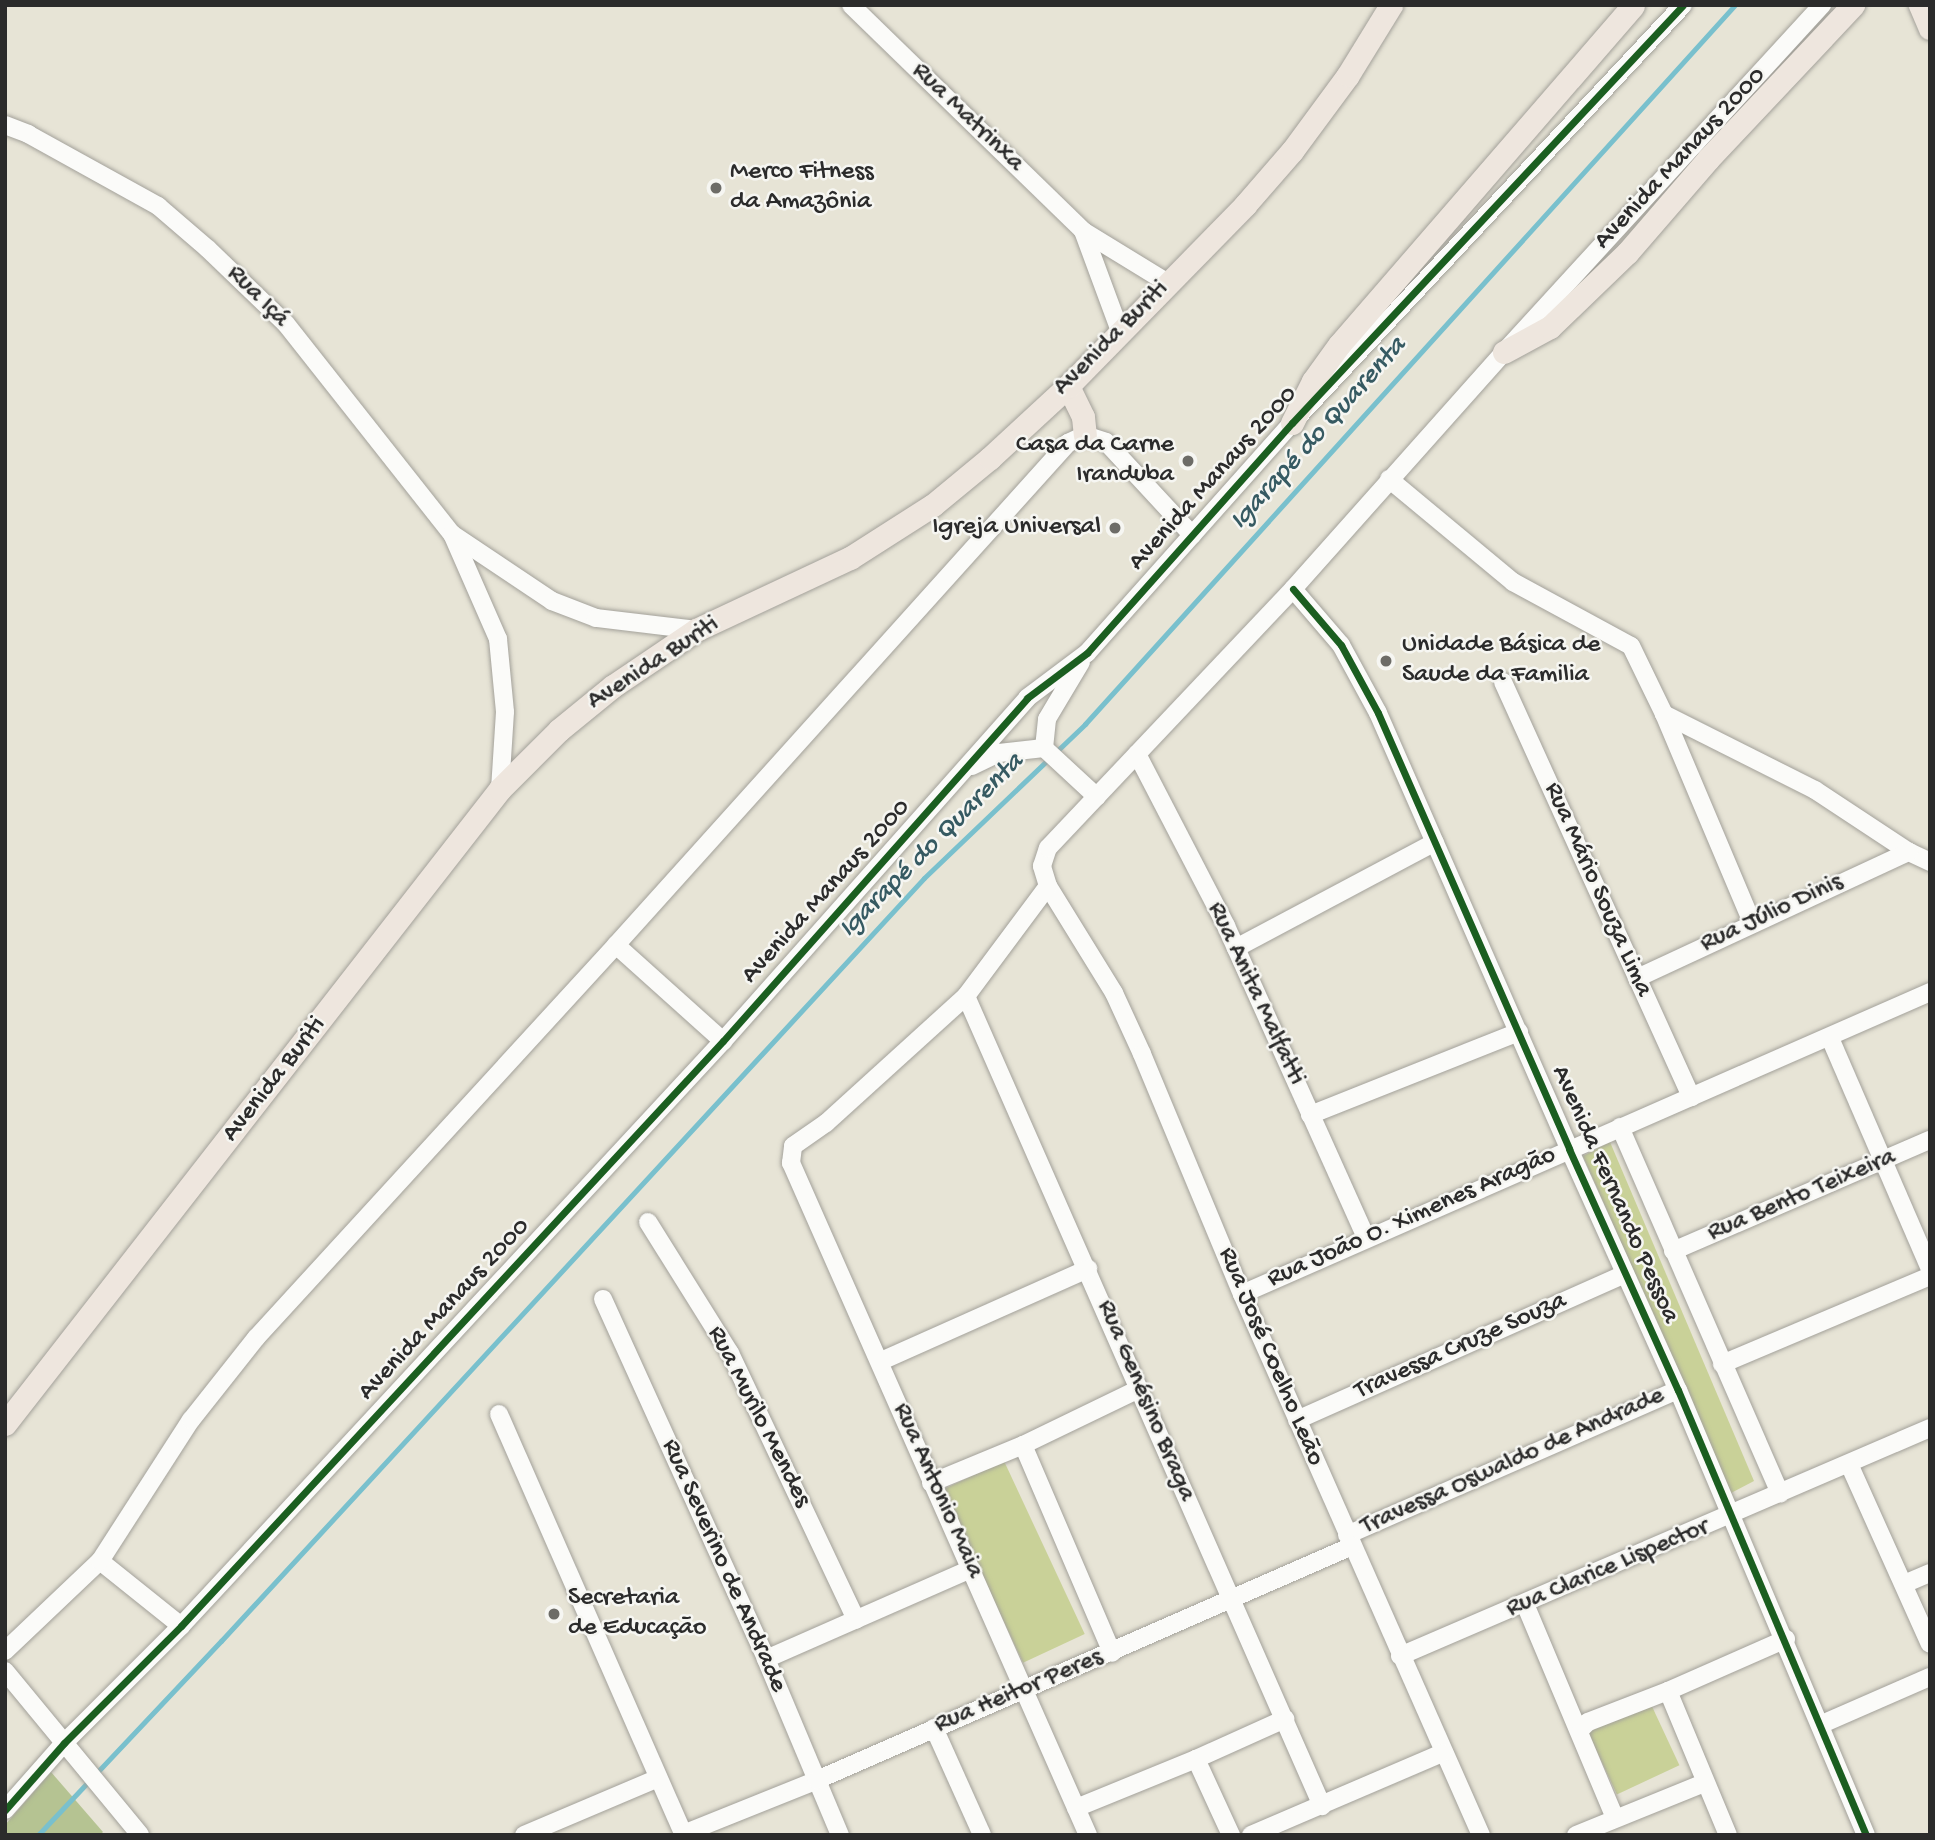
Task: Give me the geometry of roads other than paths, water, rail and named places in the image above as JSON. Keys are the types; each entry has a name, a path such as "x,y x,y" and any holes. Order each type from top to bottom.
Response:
{"main road":[{"name":"Avenida Buriti","path":"5,1424 364,967 500,789 559,730 602,695 696,630 850,558 933,505 990,458 1068,386 1245,205 1292,151 1349,75 1391,5"},
{"path":"1292,423 1313,381 1339,345 1633,5"},
{"path":"1504,352 1550,327 1627,253 1709,159 1853,5"},
{"path":"1920,5 1930,28"},
{"path":"1068,386 1083,417 1085,435"}],"street":[{"name":"Rua Matrinxa","path":"851,5 1083,231 1168,283"},
{"name":"Avenida Manaus 2000","path":"5,1810 69,1749 723,1041 1027,698 1087,653 1292,423 1683,5"},
{"name":"Avenida Manaus 2000","path":"1389,479 1822,5"},
{"name":"Rua Içá","path":"5,125 28,134 158,206 208,249 286,324 452,534 498,639 505,712 500,789"},
{"name":"Rua Matrinxa","path":"1083,231 1120,331"},
{"path":"5,1651 100,1561 191,1420 256,1338 617,945 1068,443 1085,435 1106,442 1192,535"},
{"path":"966,996 1048,886 1042,866 1048,848 1293,589 1389,479 1513,582 1631,646 1664,714 1752,922"},
{"name":"Rua Içá","path":"452,534 522,583 563,605 596,618 696,630"},
{"name":"Avenida Fernando Pessoa","path":"1293,589 1341,645 1362,680 1733,1516 1866,1835"},
{"path":"1047,751 1051,712 1087,653"},
{"name":"Rua Mário Souza Lima","path":"1503,682 1692,1097"},
{"path":"1664,714 1815,790 1909,852 1930,862"},
{"path":"965,769 999,753 1047,751 1097,797"},
{"name":"Rua Anita Malfatti","path":"1137,754 1236,948 1366,1237"},
{"path":"1236,948 1435,842"},
{"name":"Rua Júlio Dinis","path":"1637,978 1752,922 1909,852"},
{"name":"Rua José Coelho Leão","path":"1048,886 1114,993 1242,1294 1480,1835"},
{"path":"617,945 723,1041"},
{"name":"Rua João O. Ximenes Aragão","path":"1242,1294 1366,1237 1830,1038 1930,992"},
{"name":"Rua Antonio Maia","path":"966,996 826,1124 793,1146 791,1163 881,1361 931,1483 1088,1835"},
{"name":"Rua Genésino Braga","path":"966,996 1322,1806"},
{"path":"1310,1115 1519,1032"},
{"path":"1830,1038 1930,1269"},
{"path":"1620,1127 1780,1494"},
{"name":"Rua Bento Teixeira","path":"1673,1251 1930,1140"},
{"name":"Rua Murilo Mendes","path":"648,1222 735,1363 856,1620"},
{"path":"881,1361 1088,1269"},
{"name":"Travessa Cruze Souza","path":"1297,1420 1625,1274"},
{"path":"1722,1364 1930,1276"},
{"name":"Rua Severino de Andrade","path":"603,1299 766,1660 840,1835"},
{"path":"931,1483 1023,1445 1139,1389"},
{"name":"Travessa Oswaldo de Andrade","path":"1350,1541 1678,1390"},
{"path":"499,1414 684,1834"},
{"name":"Rua Clarice Lispector","path":"1400,1656 1733,1516 1930,1429"},
{"path":"1023,1445 1112,1653"},
{"path":"1849,1464 1930,1644"},
{"name":"Rua Heitor Peres","path":"684,1834 1112,1653 1350,1541"},
{"path":"100,1561 181,1626"},
{"path":"766,1660 971,1569"},
{"path":"1904,1584 1930,1573"},
{"path":"1525,1604 1581,1729 1582,1741 1615,1818"},
{"path":"1581,1729 1588,1722 1668,1691 1786,1639"},
{"path":"5,1671 107,1794 134,1831"},
{"path":"1820,1724 1930,1677"},
{"path":"1668,1691 1704,1783 1728,1835"},
{"path":"1076,1808 1196,1759 1285,1718"},
{"path":"934,1728 982,1835"},
{"path":"1251,1835 1442,1753"},
{"path":"1196,1759 1231,1835"},
{"path":"524,1835 658,1778"},
{"path":"1576,1835 1704,1783"}],"waterway":[{"name":"Igarapé do Quarenta","path":"38,1835 221,1641 924,878 1085,724 1735,5"}],"place":[{"name":"Merco Fitness da Amazônia","path":"716,188"},
{"name":"Casa da Carne Iranduba","path":"1188,461"},
{"name":"Igreja Universal","path":"1115,528"},
{"name":"Unidade Básica de Saude da Familia","path":"1386,661"},
{"name":"Secretaria de Educação","path":"554,1614"}]}
